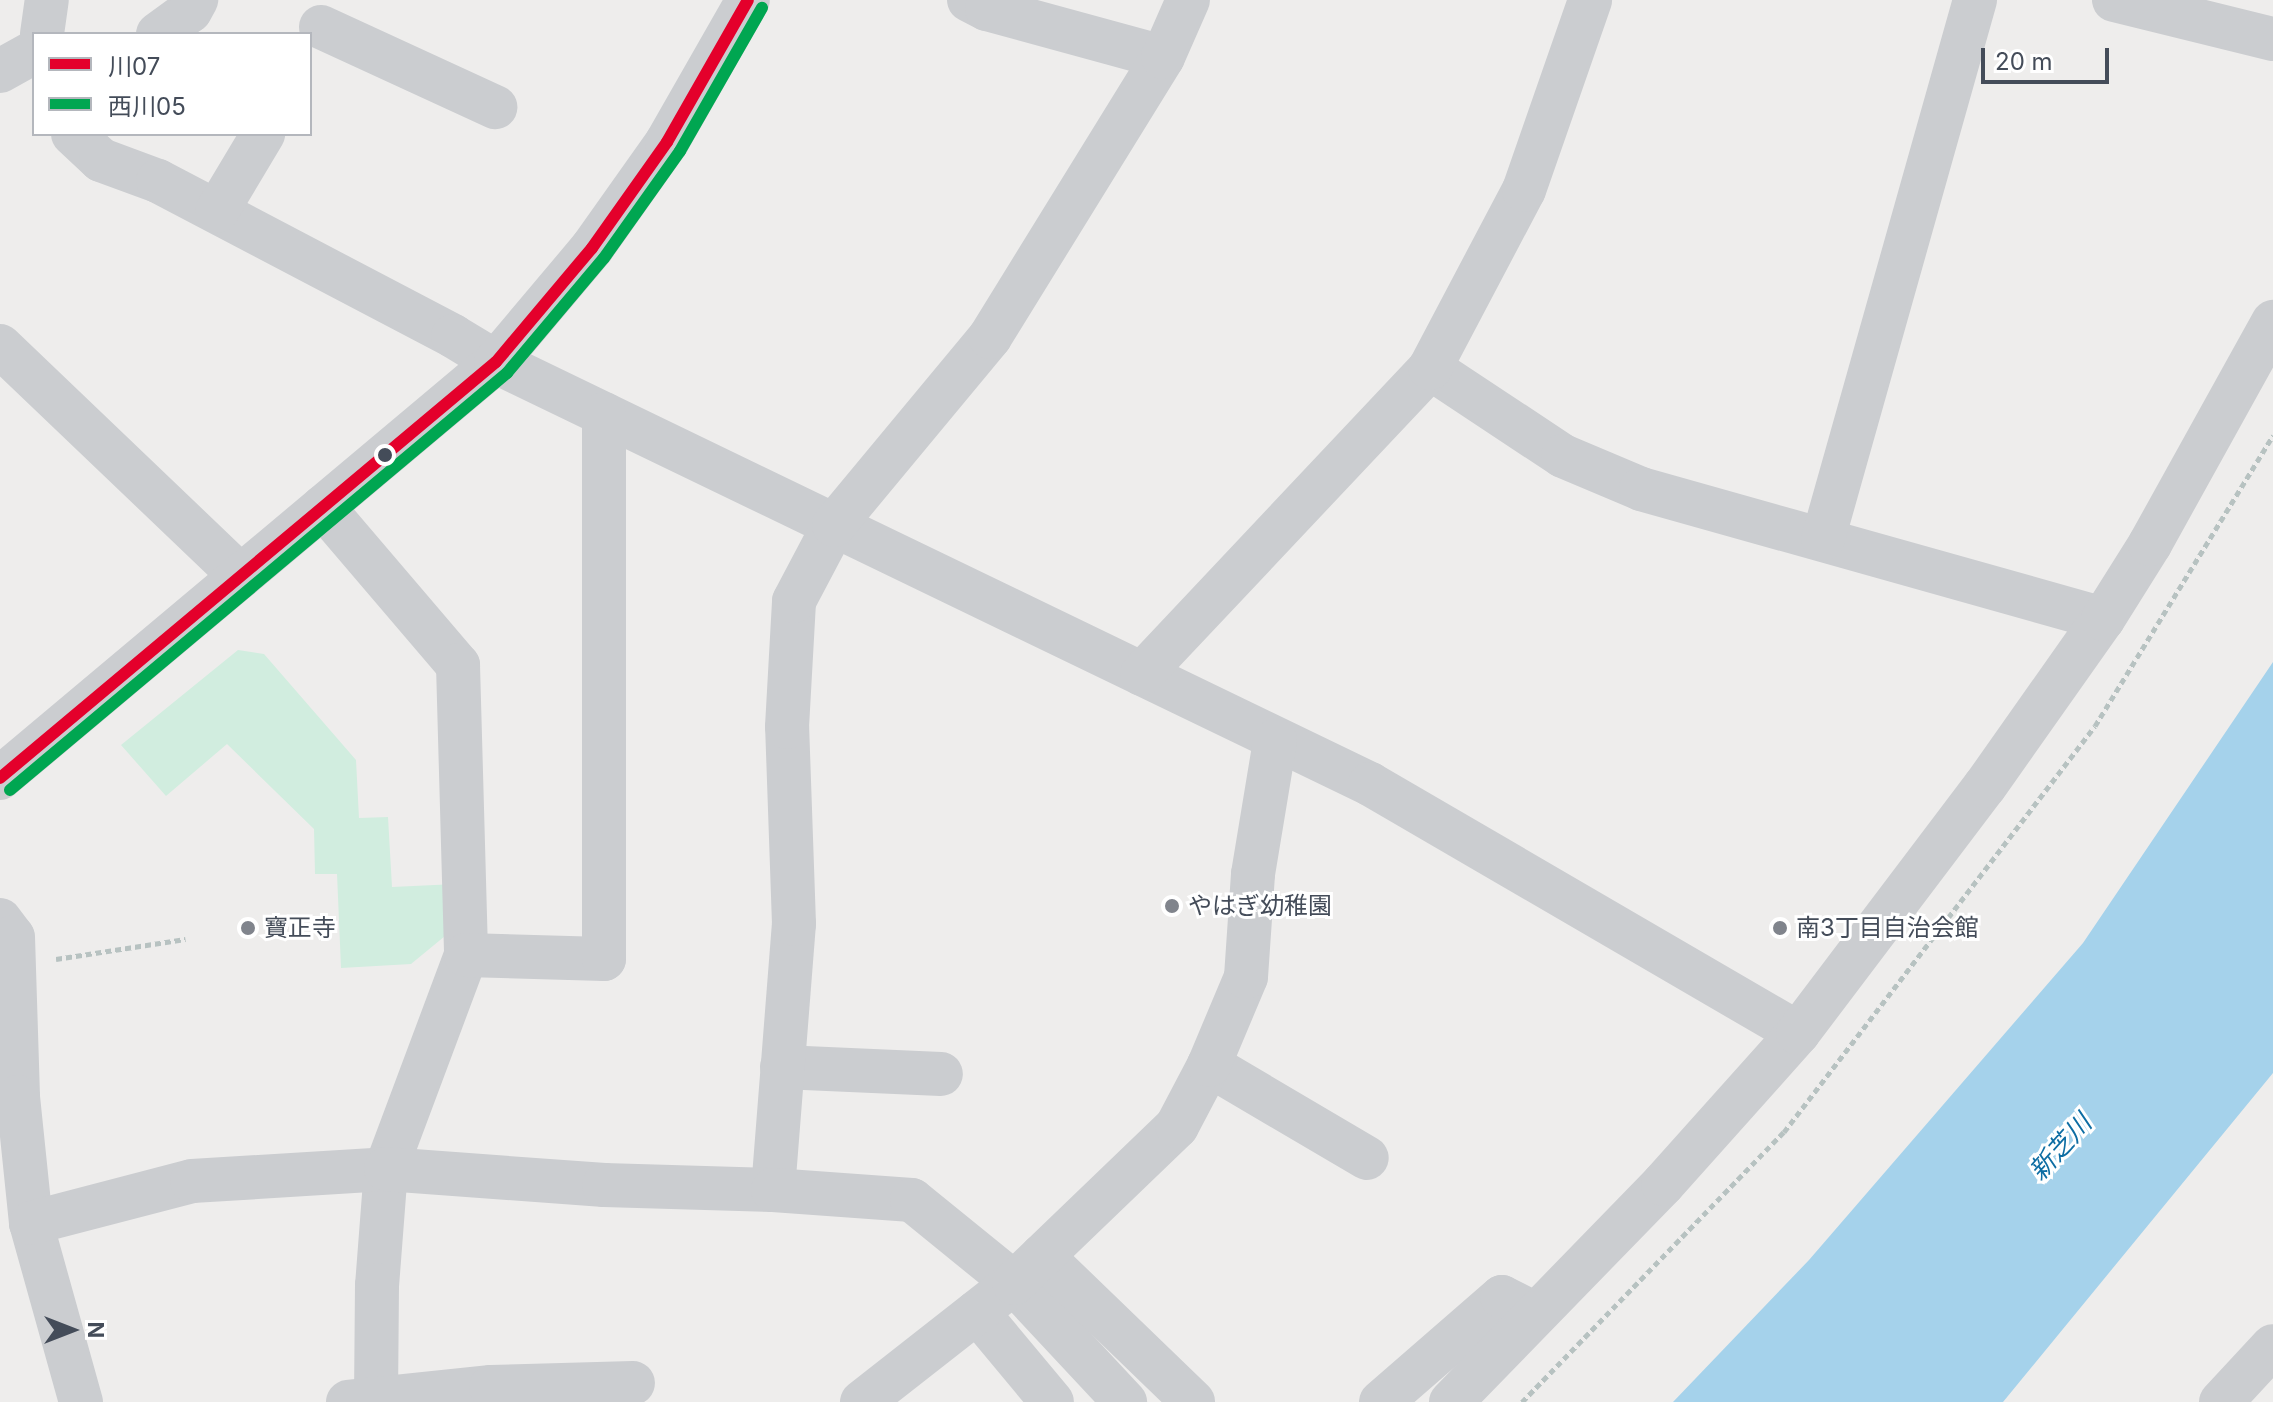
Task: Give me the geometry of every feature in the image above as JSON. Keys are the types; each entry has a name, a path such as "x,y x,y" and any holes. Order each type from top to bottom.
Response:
{"street":[{"path":"161,32 190,11 196,0"},
{"path":"0,778 496,362 592,248 659,153 748,0"},
{"path":"969,0 987,9 1163,57"},
{"path":"773,1190 794,924 787,727 794,601 834,525 990,337 1163,57 1188,0"},
{"path":"1142,674 1430,368 1524,190 1590,0"},
{"path":"1823,539 1975,0"},
{"path":"2114,0 2273,39"},
{"path":"320,24 495,107"},
{"path":"0,71 32,42"},
{"path":"75,136 101,160 158,181 217,211 496,362 1275,741 1370,784 1798,1033"},
{"path":"129,136 158,181"},
{"path":"217,211 262,136"},
{"path":"1451,1402 1663,1184 1798,1033 1985,786 2103,619 2150,544 2273,322"},
{"path":"0,346 241,576"},
{"path":"1430,368 1563,456 1641,489 2103,619"},
{"path":"466,955 604,959 604,414"},
{"path":"323,507 458,665 466,955 386,1169 365,1401 491,1387 633,1383"},
{"path":"862,1402 1028,1269 1177,1126 1209,1065 1246,977 1253,874 1275,741"},
{"path":"0,920 13,937 18,1097 31,1223 81,1402"},
{"path":"1209,1065 1367,1158"},
{"path":"782,1067 941,1074"},
{"path":"31,1223 192,1181 386,1169 604,1185 773,1190 912,1200 1028,1269 1193,1402"},
{"path":"1028,1269 1125,1402"},
{"path":"1381,1402 1502,1297 1536,1314"},
{"path":"977,1312 1052,1402"},
{"path":"2221,1402 2273,1346"}],"path":[{"path":"51,960 185,939"}],"green space":[{"path":"238,650 264,654 356,760 359,818 388,817 392,887 456,884 456,927 411,964 341,968 337,874 315,874 314,829 227,744 166,796 121,745"}],"water":[{"name":"新芝川","path":"2273,662 2273,1073 2003,1402 1673,1402 1809,1260 2083,943"}],"transit line":[{"name":"川07","path":"0,778 496,362 592,248 667,142 748,0"},
{"name":"西川05","path":"10,790 507,373 604,258 680,151 762,8"}],"place":[{"name":"やはぎ幼稚園","path":"1172,906"},
{"name":"寶正寺","path":"248,928"},
{"name":"南3丁目自治会館","path":"1780,928"}]}
